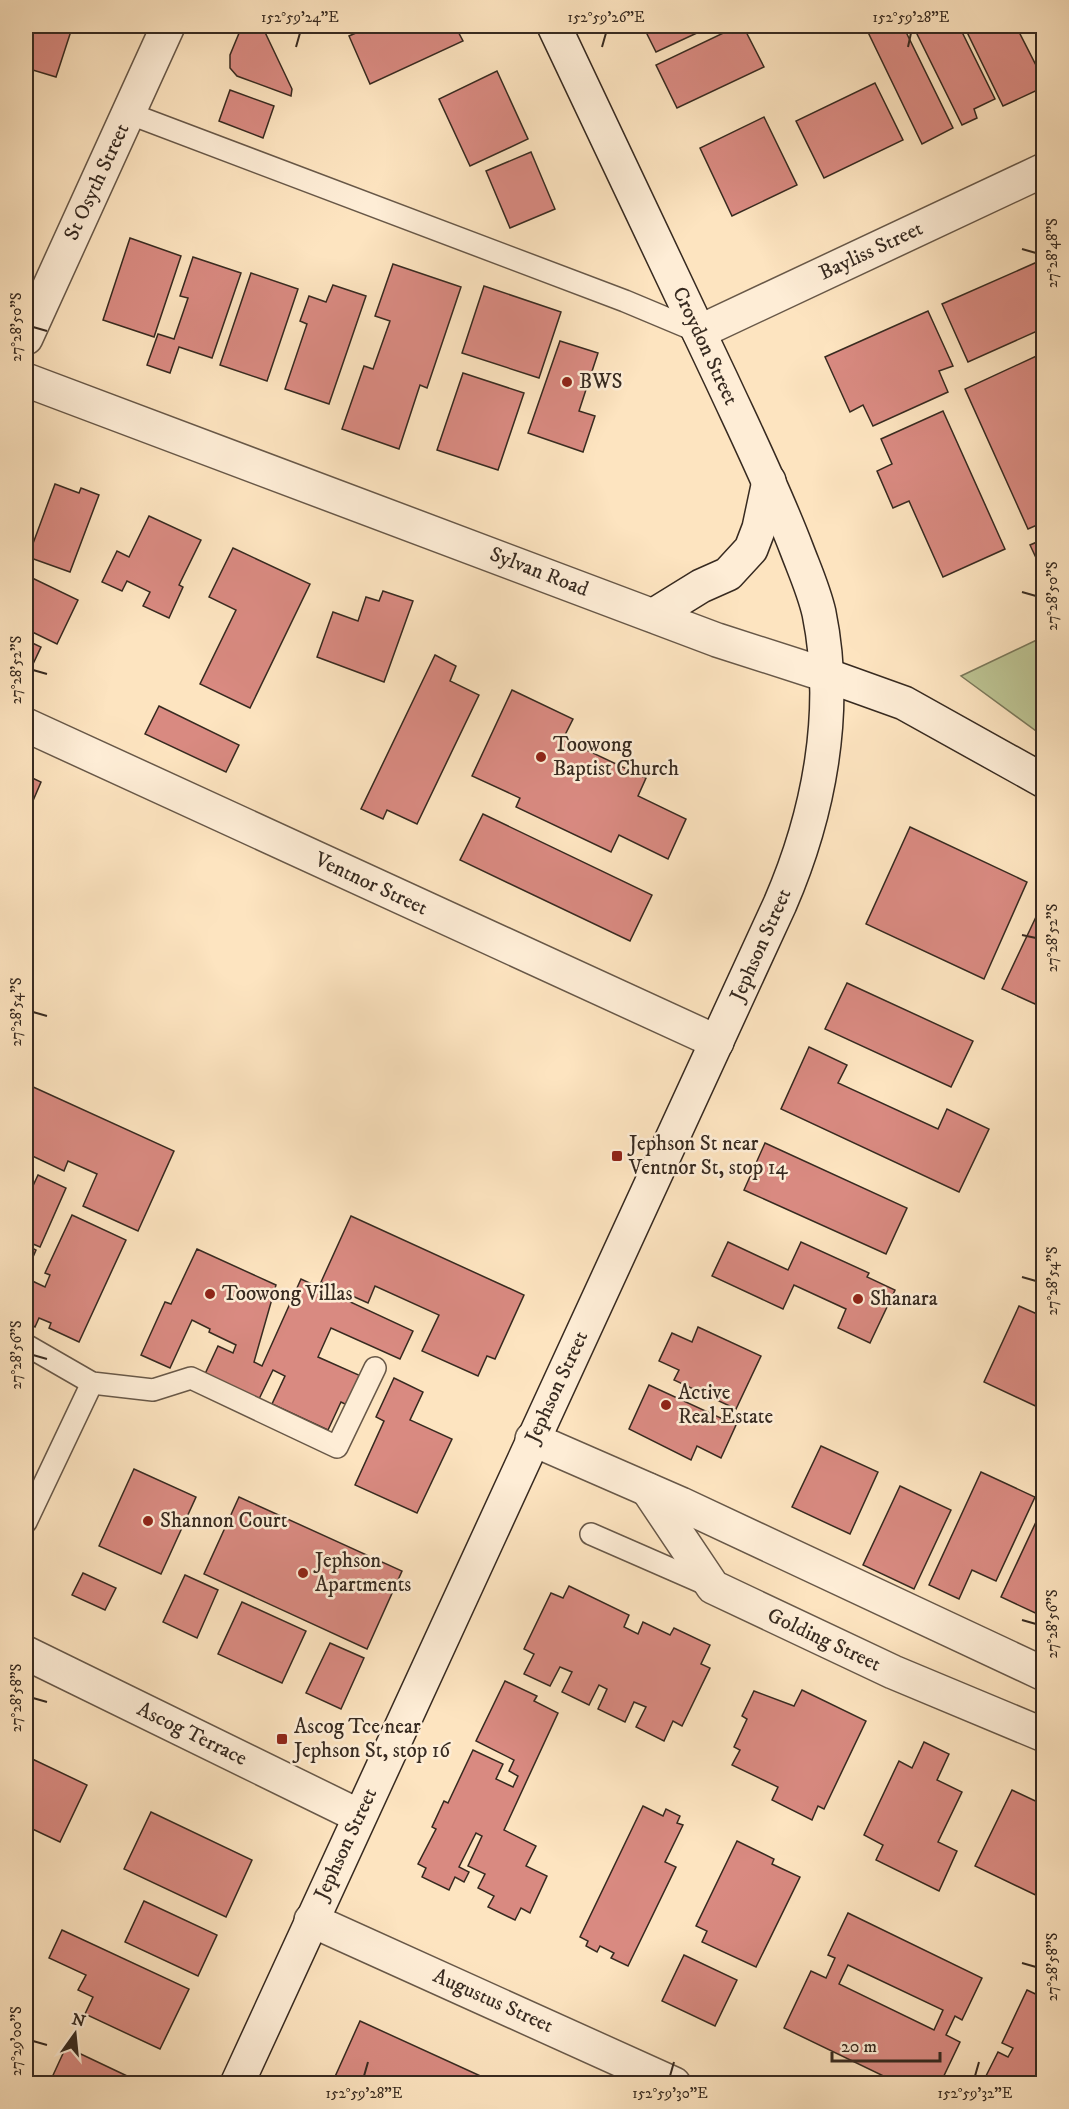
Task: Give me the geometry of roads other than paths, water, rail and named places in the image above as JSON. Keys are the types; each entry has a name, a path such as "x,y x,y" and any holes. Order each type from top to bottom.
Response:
{"street":[{"name":"St Osyth Street","path":"26,338 168,26"},
{"name":"Croydon Street","path":"554,26 769,481 805,569 819,613 826,675"},
{"name":"Bayliss Street","path":"699,332 1044,170"},
{"name":"Sylvan Road","path":"26,380 717,640 826,675 903,703 1044,781"},
{"path":"654,615 700,586 728,574 751,549 759,528 769,481"},
{"name":"Jephson Street","path":"237,2084 780,904 805,840 818,790 826,675"},
{"name":"Ventnor Street","path":"26,725 717,1042"},
{"path":"532,1440 648,1490 1044,1674"},
{"name":"Golding Street","path":"648,1490 709,1583 719,1590 893,1672 1044,1736"},
{"name":"Ascog Terrace","path":"26,1653 359,1816"},
{"name":"Augustus Street","path":"311,1920 674,2084"}],"lane":[{"path":"128,113 624,301 699,332"},
{"path":"26,1345 92,1383 153,1390 191,1378 337,1447 375,1368"},
{"path":"26,1521 92,1383"},
{"path":"591,1534 719,1590"}],"place":[{"name":"BWS","path":"567,382"},
{"name":"Toowong Baptist Church","path":"541,757"},
{"name":"Jephson St near Ventnor St, stop 14","path":"617,1156"},
{"name":"Toowong Villas","path":"210,1294"},
{"name":"Shanara","path":"858,1299"},
{"name":"Active Real Estate","path":"666,1405"},
{"name":"Shannon Court","path":"148,1521"},
{"name":"Jephson Apartments","path":"303,1573"},
{"name":"Ascog Tce near Jephson St, stop 16","path":"282,1739"}]}
